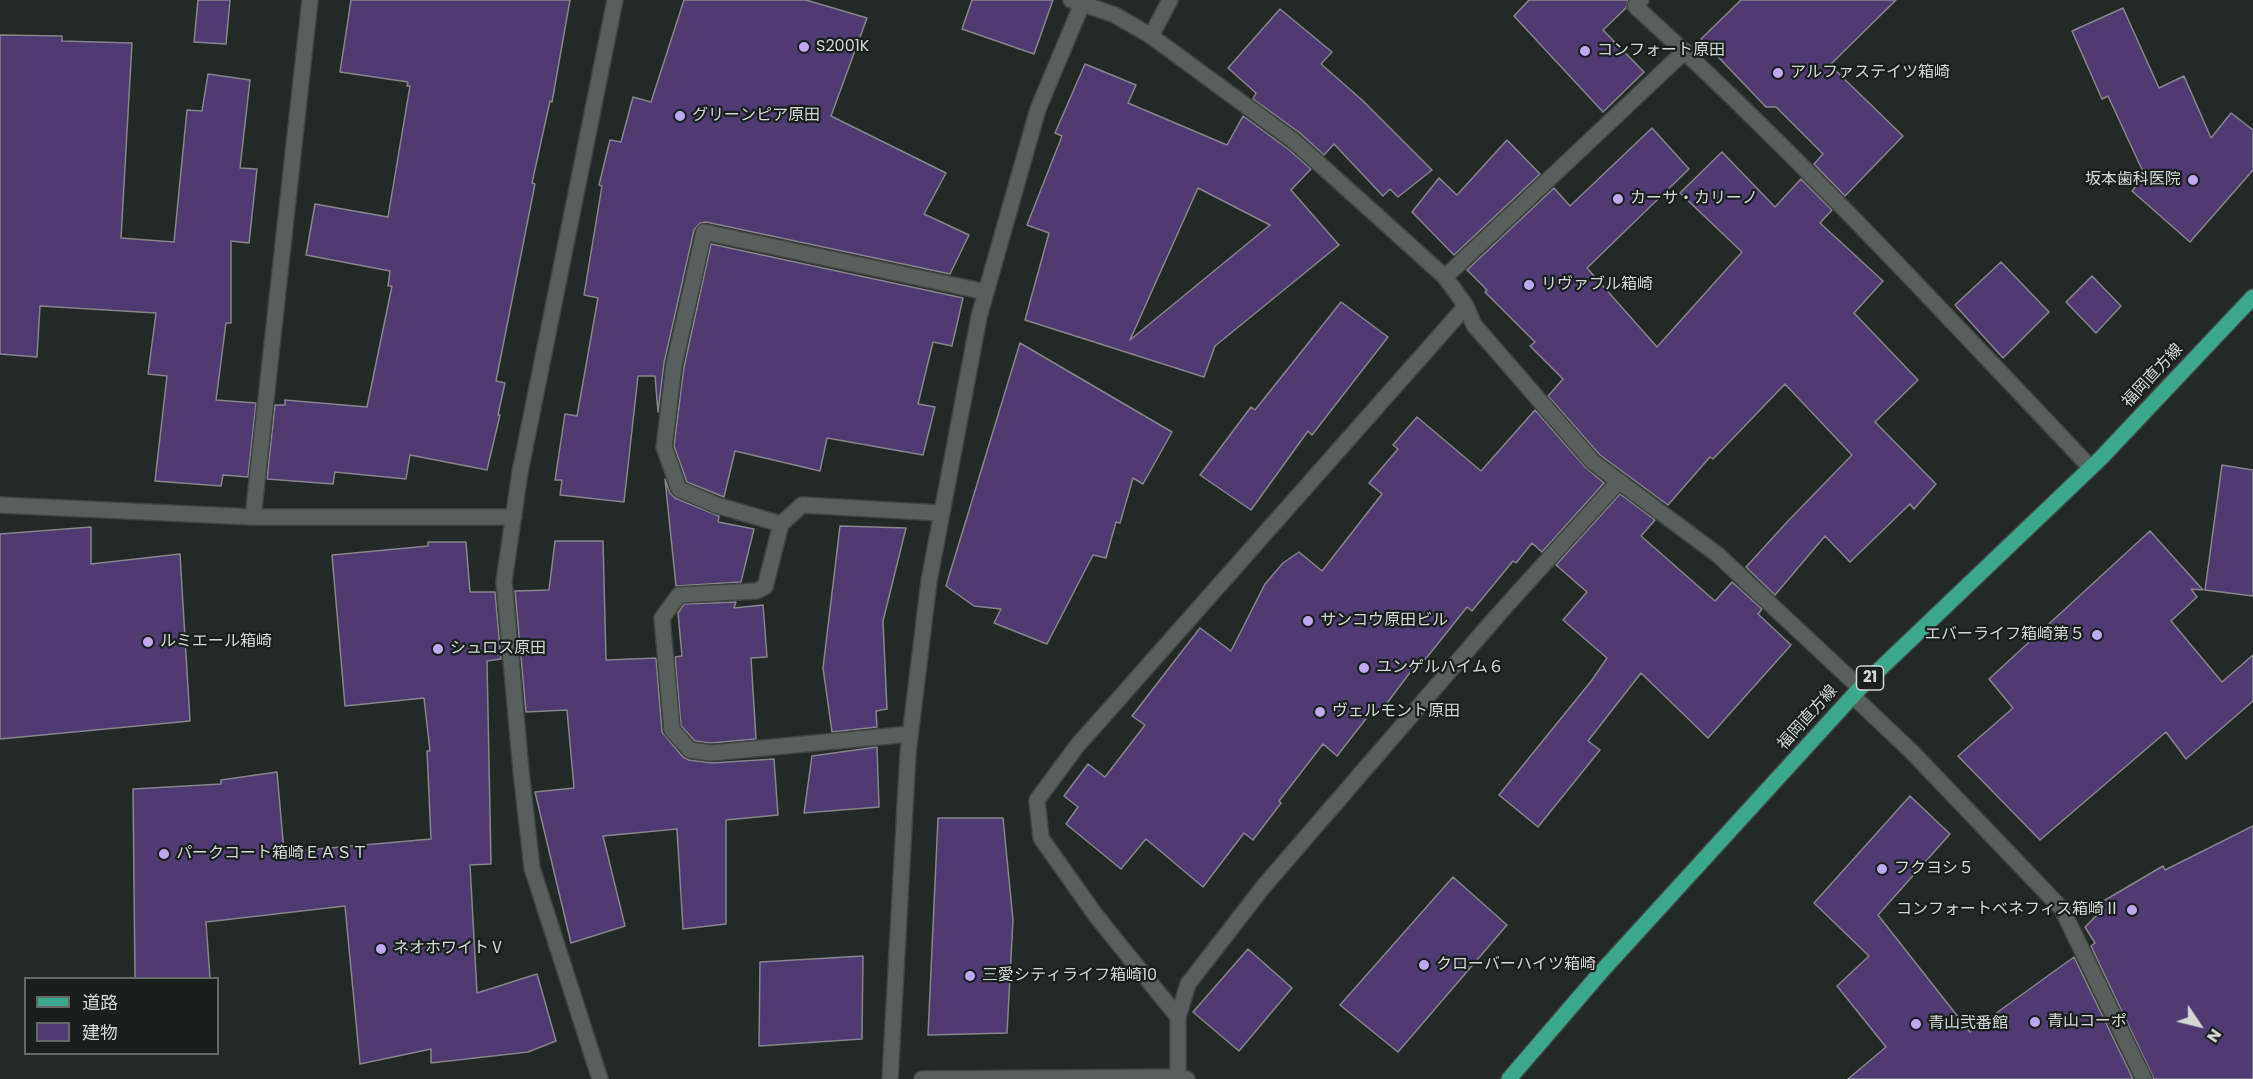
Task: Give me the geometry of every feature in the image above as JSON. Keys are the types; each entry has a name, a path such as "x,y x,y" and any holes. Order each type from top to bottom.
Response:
{"main road":[{"name":"福岡直方線","path":"1509,1079 1608,964 1856,692 2090,467 2253,297"}],"street":[{"path":"253,517 310,0"},
{"path":"600,1079 532,868 504,581 525,449 615,0"},
{"path":"1150,36 1170,0"},
{"path":"1641,0 1635,6 1732,94 1832,195 2090,467"},
{"path":"890,1079 910,734 929,581 979,317 1038,109 1077,2 1115,15 1150,36 1294,141 1444,277 1466,306 1474,325 1593,462 1718,555 1856,692 2062,909 2144,1079"},
{"path":"1444,277 1685,51"},
{"path":"781,525 716,505 679,489 664,447 674,364 704,232 986,292"},
{"path":"1178,1017 1097,917 1041,838 1037,800 1077,746 1466,306"},
{"path":"922,1079 1182,1078 1178,1017 1188,984 1264,886 1497,616 1619,481"},
{"path":"0,505 253,517 514,517"},
{"path":"910,734 711,753 690,750 672,730 662,618 679,595 756,591 765,587 781,525 802,505 941,513"}],"building":[{"path":"198,0 230,0 226,44 194,42"},
{"path":"351,0 570,0 552,102 550,101 532,183 535,184 496,381 505,383 487,470 410,455 406,479 335,472 333,484 267,479 275,405 285,405 285,400 367,407 392,286 388,286 390,271 306,255 315,204 388,217 410,86 407,86 408,82 340,72"},
{"path":"684,0 806,0 867,18 831,116 946,173 924,214 969,235 950,274 706,222 700,223 694,230 664,363 658,412 655,376 638,376 624,502 560,495 562,480 555,480 565,414 577,416 598,298 584,295 602,186 599,185 610,140 621,142 633,97 651,102"},
{"path":"972,0 1053,0 1034,54 962,29"},
{"name":"コンフォート原田","path":"1529,0 1628,0 1626,8 1603,30 1644,72 1603,112 1514,16"},
{"name":"アルファステイツ箱崎","path":"1741,0 1896,0 1830,65 1903,136 1845,196 1814,164 1823,154 1776,107 1766,107 1701,39"},
{"path":"2123,8 2159,88 2184,76 2211,138 2231,113 2253,130 2253,170 2190,242 2132,191 2145,176 2108,96 2102,99 2072,31"},
{"path":"1280,9 1332,52 1321,64 1362,100 1432,170 1398,197 1390,189 1383,196 1334,144 1324,155 1300,133 1253,99 1256,93 1228,68"},
{"path":"0,35 62,36 62,41 132,43 121,238 174,242 187,110 202,111 208,74 250,80 240,168 257,169 249,243 231,241 231,323 226,323 216,400 256,403 248,477 223,475 221,486 155,481 167,376 148,374 156,313 40,306 37,357 0,354"},
{"path":"1085,64 1136,85 1128,103 1227,145 1243,116 1311,169 1291,190 1339,245 1215,346 1204,377 1025,320 1049,233 1027,225 1062,136 1055,133","holes":["1198,188 1270,225 1130,340"]},
{"path":"1652,128 1689,169 1587,268 1657,347 1742,252 1680,193 1722,152 1775,207 1801,179 1832,210 1820,223 1883,281 1854,313 1918,380 1875,422 1936,484 1914,509 1910,504 1850,562 1825,536 1775,595 1746,567 1852,455 1785,384 1713,459 1710,457 1668,505 1600,455 1548,396 1563,379 1530,346 1535,342 1485,292 1487,290 1467,270 1554,188 1570,206"},
{"path":"1507,140 1540,174 1454,255 1412,212 1439,178 1457,195"},
{"path":"711,244 963,298 952,346 933,342 918,404 935,407 923,455 827,438 820,471 735,451 724,497 687,482 674,446 684,367"},
{"path":"2001,262 2049,312 2003,358 1955,305"},
{"path":"2092,276 2121,306 2096,333 2066,302"},
{"path":"1341,302 1388,337 1312,435 1308,431 1251,510 1200,475 1251,407 1255,410"},
{"path":"1020,343 1172,432 1143,484 1133,478 1120,523 1116,522 1106,558 1093,555 1047,644 994,623 1001,609 974,606 946,586"},
{"path":"1535,410 1586,468 1604,483 1542,552 1532,543 1516,563 1513,561 1472,611 1467,607 1424,661 1421,658 1378,715 1372,711 1337,756 1323,744 1279,801 1281,803 1253,840 1244,833 1203,887 1146,839 1121,869 1066,824 1078,807 1064,796 1088,764 1105,777 1145,725 1132,716 1200,628 1231,651 1265,584 1283,563 1299,552 1322,571 1382,494 1369,483 1398,449 1393,445 1417,417 1481,471"},
{"path":"2222,465 2253,470 2253,596 2205,590"},
{"path":"665,479 670,493 675,498 719,516 718,522 754,529 741,582 676,586"},
{"path":"1620,494 1655,520 1641,536 1715,601 1732,582 1762,609 1758,614 1791,645 1708,738 1641,673 1588,741 1600,750 1538,827 1499,795 1592,680 1607,658 1563,620 1587,592 1556,565"},
{"path":"840,526 906,528 883,621 887,709 876,711 877,727 832,732 823,668"},
{"path":"91,527 91,564 180,554 190,721 0,739 0,534"},
{"path":"2150,531 2203,590 2191,589 2197,597 2171,621 2222,682 2253,655 2253,701 2186,759 2166,732 2040,840 1958,756 2013,708 1989,679"},
{"path":"555,541 603,541 606,660 656,658 662,732 683,757 712,763 774,759 778,815 726,820 726,924 683,929 677,829 603,836 625,926 571,943 535,792 574,788 567,710 526,712 515,591 549,590"},
{"path":"428,542 466,542 470,592 495,592 501,659 487,661 491,864 470,865 477,993 537,974 556,1041 528,1052 431,1063 431,1049 360,1064 345,906 206,922 210,977 135,977 133,789 221,784 221,780 277,772 284,852 431,839 427,751 430,751 424,698 345,706 332,555 428,546"},
{"path":"736,602 734,608 763,605 767,657 751,658 756,739 711,743 695,741 681,726 675,657 682,656 678,613 684,604"},
{"path":"877,747 879,807 804,813 812,756"},
{"path":"1910,796 1950,834 1878,915 1970,1032 2074,957 2133,1079 1848,1079 1886,1047 1837,986 1869,956 1814,903"},
{"name":"三愛シティライフ箱崎10","path":"938,818 1003,818 1013,920 1007,1033 928,1035"},
{"path":"2253,826 2253,1079 2154,1079 2091,946 2095,943 2085,927 2104,908 2100,903 2163,866 2165,870"},
{"name":"クローバーハイツ箱崎","path":"1453,877 1507,925 1398,1052 1340,1005"},
{"path":"1248,949 1292,988 1239,1051 1193,1012"},
{"path":"863,956 862,1039 759,1046 760,962"}],"place":[{"name":"S2001K","path":"804,47"},
{"name":"コンフォート原田","path":"1585,51"},
{"name":"アルファステイツ箱崎","path":"1778,73"},
{"name":"グリーンピア原田","path":"680,116"},
{"name":"坂本歯科医院","path":"2193,180"},
{"name":"カーサ・カリーノ","path":"1618,199"},
{"name":"リヴァブル箱崎","path":"1529,285"},
{"name":"サンコウ原田ビル","path":"1308,621"},
{"name":"エバーライフ箱崎第５","path":"2097,635"},
{"name":"ルミエール箱崎","path":"148,642"},
{"name":"シュロス原田","path":"438,649"},
{"name":"ユンゲルハイム６","path":"1364,668"},
{"name":"ヴェルモント原田","path":"1320,712"},
{"name":"パークコート箱崎ＥＡＳＴ","path":"164,854"},
{"name":"フクヨシ５","path":"1882,869"},
{"name":"コンフォートベネフィス箱崎Ⅱ","path":"2132,910"},
{"name":"ネオホワイトⅤ","path":"381,949"},
{"name":"クローバーハイツ箱崎","path":"1424,965"},
{"name":"三愛シティライフ箱崎10","path":"970,976"},
{"name":"青山コーポ","path":"2035,1022"},
{"name":"青山弐番館","path":"1916,1024"}]}
